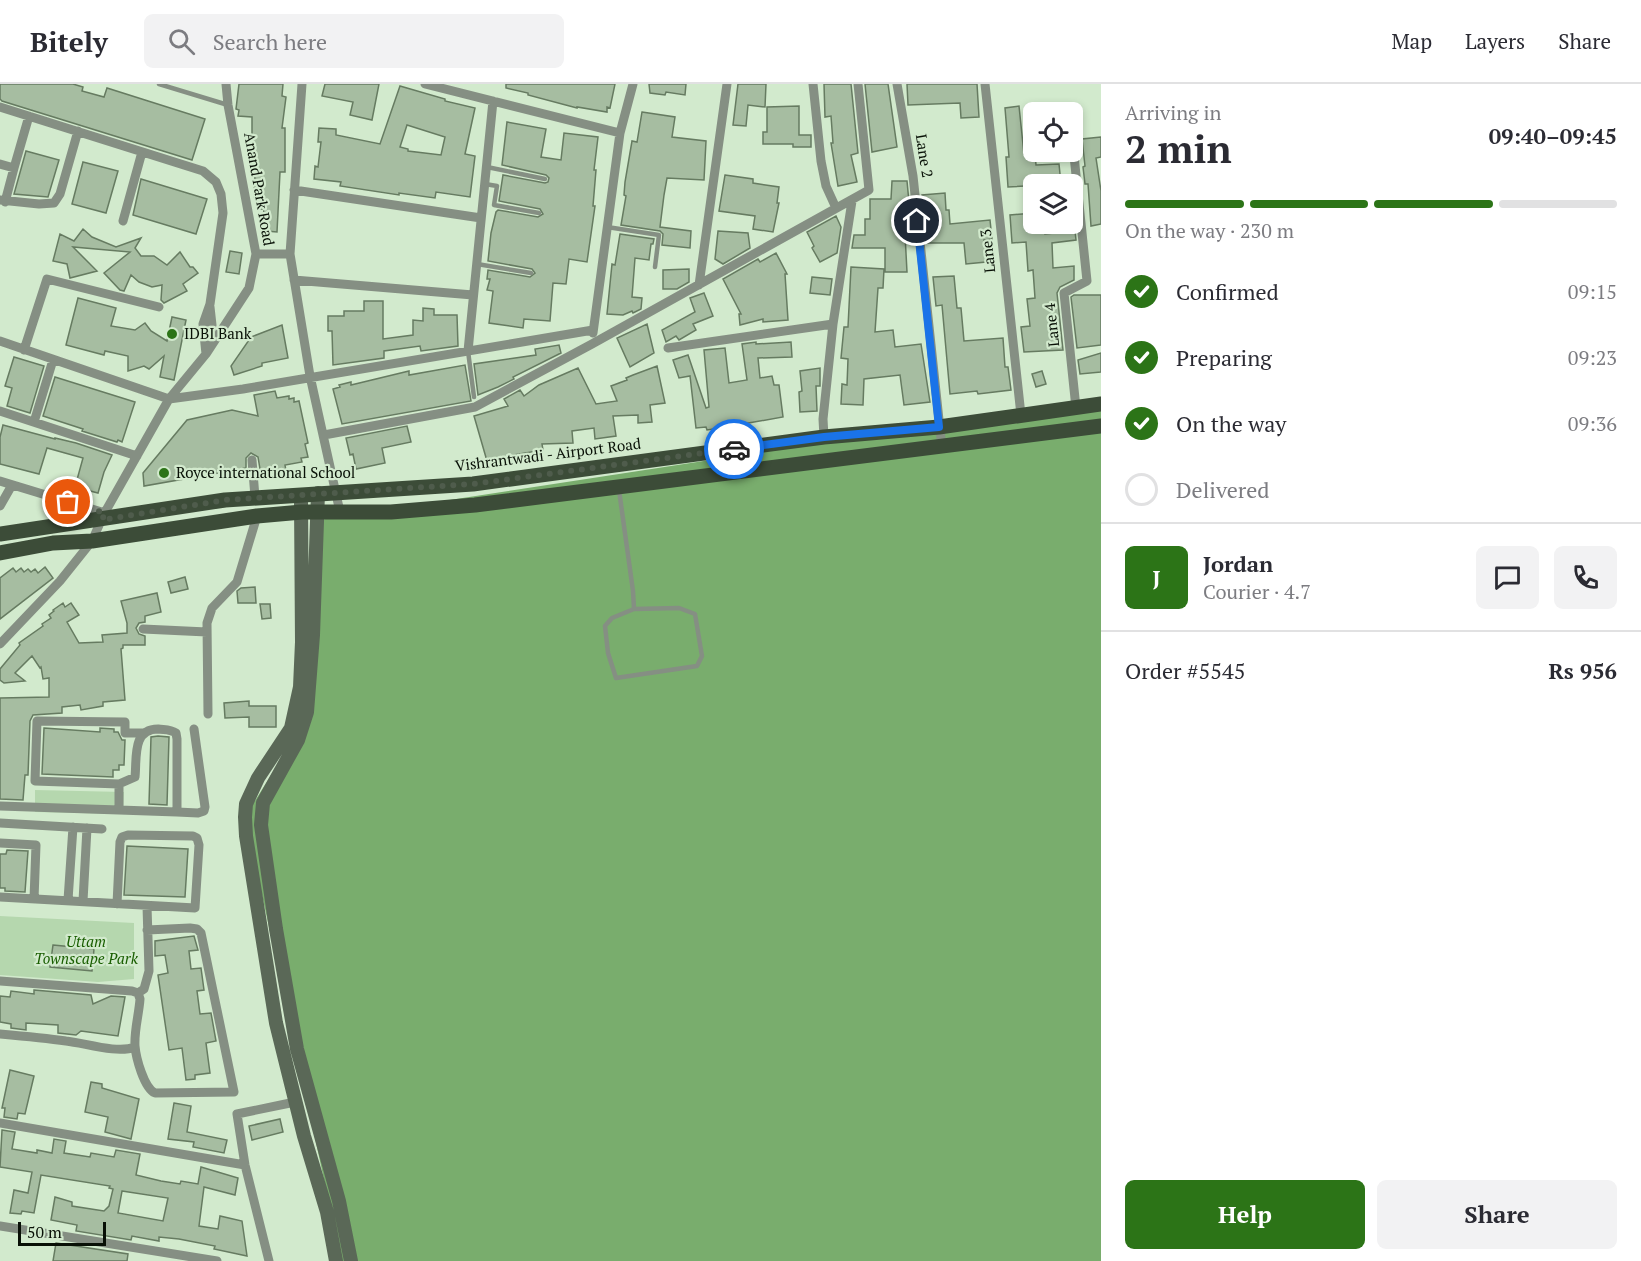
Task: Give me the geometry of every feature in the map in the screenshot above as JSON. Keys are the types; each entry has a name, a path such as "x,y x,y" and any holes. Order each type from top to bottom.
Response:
{"main road":[{"name":"Vishrantwadi - Airport Road","path":"0,534 225,500 473,484 824,437 939,427 1101,404"},
{"path":"0,553 53,543 92,541 257,516 310,512 392,512 475,505 842,458 942,448 1101,426"}],"street":[{"name":"Anand Park Road","path":"0,644 60,581 92,541 169,399 206,354 249,288 256,254 226,84"},
{"path":"302,84 290,254 310,376 340,512"},
{"path":"425,84 620,132"},
{"path":"592,345 620,132 633,84"},
{"path":"699,285 727,84"},
{"path":"813,84 821,161 826,186 836,208"},
{"path":"324,435 476,407 869,190 858,84"},
{"name":"Lane 2","path":"897,84 913,176 942,448"},
{"name":"Lane 3","path":"985,84 1021,415"},
{"path":"468,351 494,101"},
{"path":"0,107 203,171 216,182 221,194 223,213 210,304 203,324 206,354"},
{"path":"29,116 2,201 54,203 60,194 78,131"},
{"path":"123,221 142,152"},
{"name":"Lane 4","path":"1074,162 1087,281 1064,293 1076,408"},
{"path":"0,164 14,168"},
{"path":"294,190 481,218"},
{"path":"824,437 823,419 832,324 852,201"},
{"path":"256,254 290,254"},
{"path":"24,350 47,279 159,307"},
{"path":"294,280 473,295"},
{"path":"668,348 832,324"},
{"path":"0,342 169,399 243,389 593,330"},
{"path":"34,422 53,360"},
{"path":"0,411 137,456"},
{"path":"252,460 255,498"},
{"path":"0,481 103,517"},
{"path":"0,506 12,485"},
{"path":"318,493 310,512 300,687 296,707 291,728 284,742 252,789 246,804 245,817 246,836 276,1023 295,1102 327,1212 336,1261"},
{"path":"301,494 310,512 313,635 307,712 298,740 263,803 261,825 297,1049 339,1201 351,1261"},
{"path":"208,714 207,623 212,608 237,582 257,516"},
{"path":"143,629 207,632"},
{"path":"142,733 138,740 135,777 119,784 35,781 37,721 125,722 125,733 142,733 150,729 171,730 176,733 177,812"},
{"path":"0,806 198,813 204,811 194,729"},
{"path":"119,784 119,810"},
{"path":"0,823 102,829"},
{"path":"68,900 73,827"},
{"path":"83,901 87,828"},
{"path":"0,897 68,900 117,904 147,906 195,908 199,845 197,838 193,836 128,835 122,837 117,904"},
{"path":"0,843 36,845 34,899"},
{"path":"138,993 144,988 148,971 147,906"},
{"path":"138,993 140,999 135,1047 145,1083 150,1091 155,1093 234,1092 201,933 197,929 190,928 147,930"},
{"path":"0,981 138,993"},
{"path":"0,1034 119,1049 135,1047"},
{"path":"269,1261 245,1165 237,1114 295,1102"},
{"path":"0,1123 245,1165"},
{"path":"0,1226 217,1261"}],"lane":[{"path":"159,84 228,105"},
{"path":"487,167 545,179"},
{"path":"485,184 497,186 494,205 539,213"},
{"path":"607,228 659,235 656,267"},
{"path":"477,264 531,273"},
{"path":"468,351 474,397"},
{"path":"618,487 634,609"},
{"path":"679,608 695,614 702,656 697,666 616,678 608,653 605,626 612,618 634,609 679,608"}],"green space":[{"path":"1101,400 1101,1261 333,1261 330,1207 245,817 292,741 319,520"},
{"path":"35,790 124,792 123,814 35,812"},
{"name":"Uttam Townscape Park","path":"0,916 134,923 134,979 98,982 0,975"}],"building":[{"path":"0,84 73,84 83,87 82,91 104,97 107,88 205,119 192,160 2,101"},
{"path":"239,84 283,84 282,96 286,97 282,128 285,128 285,172 280,172 277,232 266,231 267,219 263,219 264,209 260,209 261,197 254,197 252,117 238,116 239,110 236,109"},
{"path":"325,84 379,84 372,120 350,115 353,102 322,96"},
{"path":"506,84 615,84 607,112 577,108 528,95 528,93 506,88"},
{"path":"649,84 686,84 685,95 666,92 665,95 650,93"},
{"path":"738,84 766,84 765,107 748,105 746,126 733,125"},
{"path":"824,84 851,84 858,153 851,155 857,182 838,186 831,143 833,143 831,116 825,117"},
{"path":"865,84 888,84 897,147 872,152"},
{"path":"907,84 977,84 979,117 961,118 960,103 908,105"},
{"path":"400,86 475,108 465,154 475,156 470,197 436,192 435,198 399,193 399,195 340,186 341,182 314,179 321,142 318,142 319,128 336,129 336,135 380,144","holes":["407,125 445,137 441,155 408,151 400,147"]},
{"path":"799,106 799,135 811,135 811,147 793,147 793,144 763,144 763,132 767,132 767,107"},
{"path":"1019,106 1023,162 1036,162 1036,165 1059,164 1060,174 1023,174 1023,186 1008,187 1006,157 1009,157 1005,108"},
{"path":"642,112 675,117 672,137 706,141 704,180 667,178 664,195 660,227 691,231 690,248 662,245 663,234 660,231 621,225 632,141 637,142"},
{"path":"507,122 546,129 541,157 561,160 564,133 598,137 594,170 596,170 593,206 595,206 587,262 569,259 566,284 553,283 550,321 524,319 523,328 489,323 493,291 487,290 490,279 487,279 488,270 530,277 535,273 532,269 488,261 491,233 498,210 538,217 543,214 540,209 499,201 503,175 545,183 549,178 546,175 502,165"},
{"path":"1101,137 1101,157 1096,158 1101,191 1101,224 1091,226 1088,184 1085,184 1083,167 1085,166 1083,139"},
{"path":"26,151 59,160 48,197 14,194"},
{"path":"83,162 118,171 106,213 72,204"},
{"path":"725,175 753,179 753,183 779,187 777,203 779,203 773,232 753,229 755,216 719,211"},
{"path":"141,179 207,199 196,234 133,215"},
{"path":"892,181 907,181 912,234 905,234 907,272 885,272 885,248 852,248 854,235 865,235 865,219 870,219 870,199 891,199"},
{"path":"945,193 950,224 990,220 992,239 984,240 986,262 966,264 964,243 927,243 922,195"},
{"path":"1023,214 1023,234 1075,234 1076,240 1052,243 1053,268 1074,266 1074,280 1060,287 1057,293 1063,350 1024,352 1021,327 1030,326 1027,299 1035,298 1033,270 1028,271 1026,242 1012,243 1010,215"},
{"path":"836,216 841,227 837,253 820,262 807,232"},
{"path":"83,229 92,237 116,247 141,238 135,248 141,256 154,256 167,265 180,252 190,267 198,273 183,284 187,291 164,303 161,300 162,285 152,287 139,282 131,275 124,291 120,290 104,273 130,252 73,247 97,271 70,278 67,264 53,261 60,234 74,241"},
{"path":"718,231 748,233 750,248 723,264 715,259"},
{"path":"620,234 654,239 649,260 635,258 632,297 642,298 641,309 623,315 607,314 612,264 615,265"},
{"path":"230,251 242,253 239,274 226,272"},
{"path":"776,253 787,274 785,274 788,320 763,322 763,319 740,325 739,314 741,314 723,279 758,259 760,262"},
{"path":"851,267 884,269 883,288 878,288 875,332 893,330 895,347 921,344 930,402 904,405 900,375 864,379 863,405 841,404 842,384 847,385 848,359 841,358 844,327 848,327"},
{"path":"689,269 689,282 677,289 663,289 663,270"},
{"path":"954,276 957,308 961,308 964,341 1003,338 1005,367 1008,367 1011,390 978,394 977,391 950,394 942,305 936,306 933,277"},
{"path":"812,277 832,279 830,295 810,293"},
{"path":"704,293 713,316 693,324 696,330 679,340 676,336 666,342 662,330 695,312 690,298"},
{"path":"1101,295 1101,345 1077,348 1071,297"},
{"path":"78,298 116,308 111,326 135,330 145,323 151,331 167,341 172,317 186,320 174,380 160,377 164,356 149,369 144,366 128,371 128,356 105,351 104,355 66,345"},
{"path":"364,301 383,301 383,339 413,335 413,320 423,321 423,308 434,309 434,315 457,315 458,346 421,351 420,346 384,351 384,358 333,365 332,331 328,331 328,316 344,316 344,311 364,311"},
{"path":"647,324 654,353 630,367 617,338"},
{"path":"282,325 288,358 262,363 262,366 234,375 231,366 251,337"},
{"path":"756,342 756,344 791,342 792,357 758,358 760,378 772,376 774,385 779,385 783,417 707,430 706,427 696,428 690,376 679,378 673,360 688,355 706,408 709,407 704,350 725,348 729,383 747,380 742,344"},
{"path":"559,345 561,353 513,377 514,379 478,395 474,364 536,355 535,349"},
{"path":"1101,353 1101,372 1080,374 1078,360"},
{"path":"14,357 44,366 30,413 7,406 12,388 5,386"},
{"path":"465,365 471,401 342,424 333,389 340,387 339,385 351,382 351,385 409,371 409,375"},
{"path":"657,366 665,403 650,405 652,422 638,423 638,415 613,416 616,436 595,439 594,428 572,431 573,443 542,444 543,450 513,455 514,459 503,462 502,457 487,461 474,416 508,406 504,399 520,390 524,396 539,385 578,368 596,404 617,401 611,386"},
{"path":"820,368 820,386 816,386 817,411 800,412 799,392 802,391 800,371"},
{"path":"1042,371 1046,384 1036,387 1032,374"},
{"path":"55,377 135,402 122,442 82,431 83,429 43,416"},
{"path":"275,391 277,398 289,396 289,399 294,398 294,402 299,401 308,443 305,444 308,457 301,458 302,462 285,465 286,471 261,475 258,457 251,453 246,458 246,468 144,486 143,473 187,420 232,410 258,416 254,395"},
{"path":"3,425 76,443 112,455 98,493 75,487 83,458 47,448 39,474 0,464 0,437"},
{"path":"407,426 411,442 382,448 385,463 356,469 346,438"},
{"path":"45,567 53,578 0,619 0,578 13,568 16,572 21,568 24,572 28,569 31,572 35,569 38,573"},
{"path":"185,577 188,589 171,593 168,582"},
{"path":"255,587 256,603 238,603 237,591 241,588"},
{"path":"157,593 161,612 145,616 145,622 139,623 136,628 139,634 145,636 145,645 123,645 121,649 125,700 103,702 103,706 81,710 80,705 62,707 62,713 33,715 30,721 28,775 25,775 23,800 0,799 0,698 49,697 49,678 43,679 41,667 32,656 15,673 25,681 4,683 0,680 0,669 20,645 19,643 43,626 42,624 51,618 49,615 53,610 63,603 65,607 71,603 79,615 67,622 79,643 103,642 102,635 127,633 127,623 121,601"},
{"path":"260,604 270,604 271,618 262,619"},
{"path":"249,701 249,706 276,706 276,727 249,727 249,717 225,718 224,703"},
{"path":"44,728 100,732 100,728 114,729 122,740 125,740 124,765 119,765 119,770 113,770 113,777 42,774"},
{"path":"151,737 169,737 167,805 149,804"},
{"path":"127,846 188,849 185,897 124,895"},
{"path":"7,850 28,851 25,892 5,891 5,888 0,888 0,854 6,854"},
{"path":"194,936 198,950 189,951 191,969 201,968 204,990 197,991 200,1014 211,1013 216,1041 206,1043 210,1073 195,1075 195,1079 186,1080 182,1048 169,1050 158,975 168,973 165,955 155,956 155,941"},
{"path":"53,945 94,949 92,971 50,967"},
{"path":"34,990 91,995 93,1004 111,996 125,997 118,1036 81,1031 76,1035 58,1033 58,1025 26,1023 26,1030 11,1028 11,1024 0,1022 0,996 10,997 11,991 34,994"},
{"path":"10,1070 34,1076 25,1114 18,1113 17,1119 4,1117 5,1108 2,1108"},
{"path":"91,1082 102,1084 102,1088 139,1099 131,1139 105,1132 108,1117 85,1112"},
{"path":"174,1103 191,1106 187,1132 227,1140 224,1153 193,1147 194,1142 168,1139"},
{"path":"280,1119 283,1132 252,1140 249,1126"},
{"path":"2,1130 15,1132 12,1149 52,1153 54,1139 66,1141 64,1153 90,1157 91,1153 114,1157 116,1150 140,1154 136,1175 161,1181 198,1184 201,1167 238,1178 235,1195 204,1187 199,1226 218,1229 220,1216 242,1221 247,1256 214,1249 215,1246 179,1239 159,1237 159,1241 132,1236 131,1240 76,1231 77,1225 51,1220 55,1197 72,1202 72,1206 104,1211 109,1206 113,1189 109,1188 110,1186 41,1175 34,1213 22,1211 21,1214 10,1213 14,1190 28,1193 32,1172 0,1167","holes":["122,1191 168,1198 163,1221 118,1213"]},
{"path":"56,1243 128,1254 127,1261 53,1261"}],"way so far":[{"path":"68,502 105,513 102,520 225,500 473,484 734,449"}],"place":[{"name":"IDBI Bank","path":"172,334"},
{"name":"Royce international School","path":"164,473"}],"route":[{"path":"734,449 824,437 939,427 917,221"}]}
